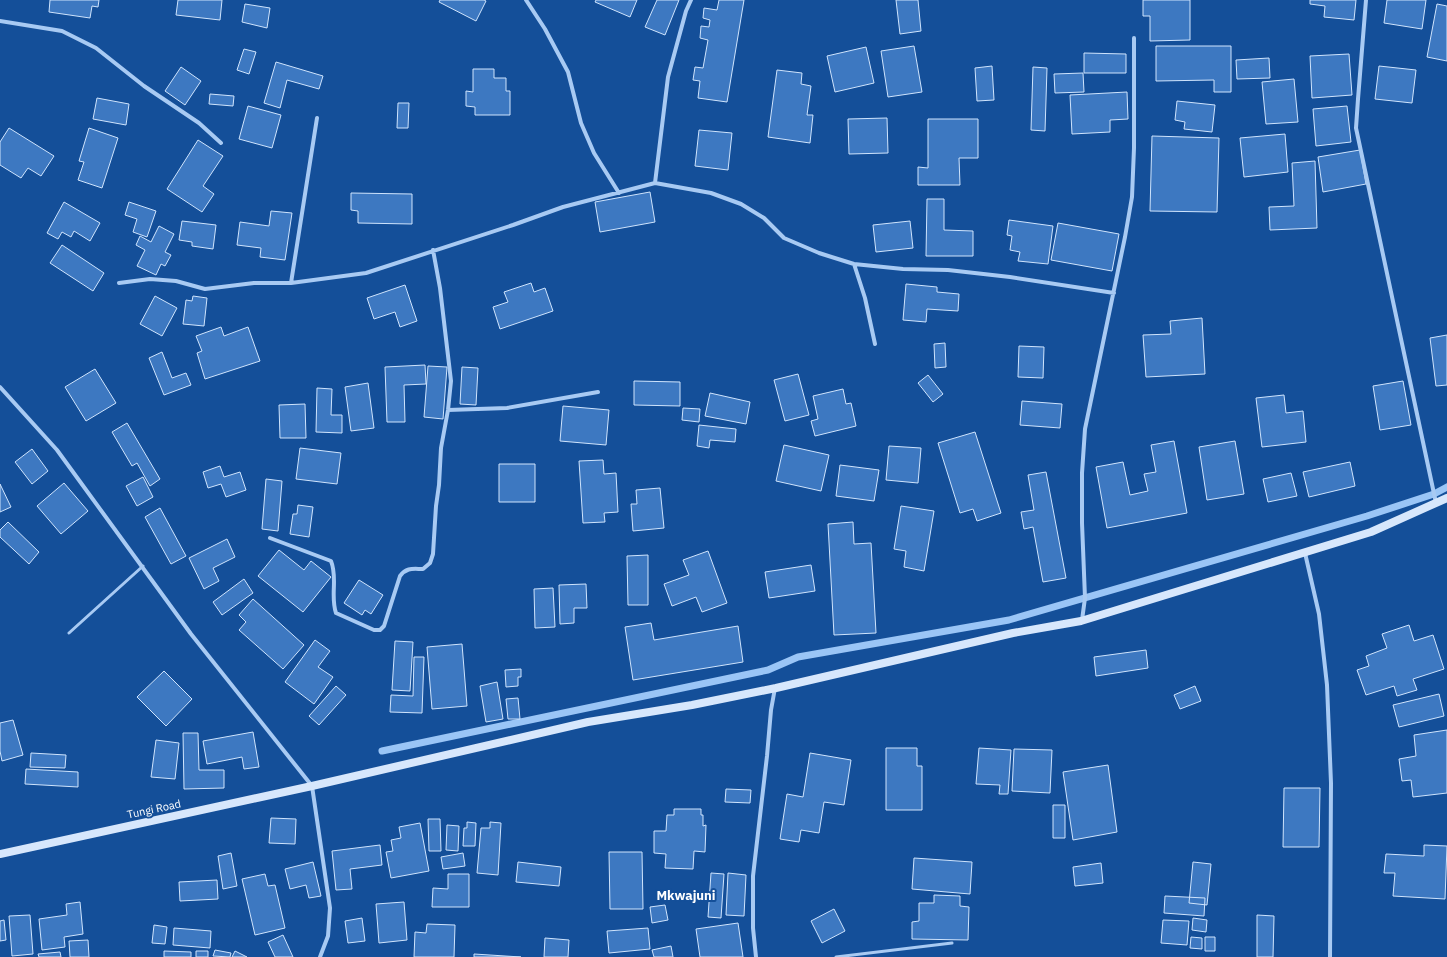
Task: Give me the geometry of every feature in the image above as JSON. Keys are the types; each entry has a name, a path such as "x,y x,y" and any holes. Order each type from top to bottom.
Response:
{"main road":[{"name":"Tungi Road","path":"0,854 312,786 588,722 692,705 776,688 1013,633 1081,621 1371,532 1447,498"}],"street":[{"path":"526,0 545,29 568,72 580,123 594,154 618,193"},
{"path":"655,183 668,77 686,11 691,0"},
{"path":"1366,0 1356,128 1436,503"},
{"path":"0,20 62,31 96,48 144,86 199,123 221,143"},
{"path":"1081,621 1085,598 1082,474 1085,429 1114,293 1132,197 1134,148 1134,38"},
{"path":"291,282 317,118"},
{"path":"119,283 150,279 176,282 205,289 254,283 291,282 366,273 564,207 655,183 711,192 741,204 764,218 784,238 818,253 854,264 903,269 948,270 1010,277 1114,293"},
{"path":"270,538 331,561 334,570 333,605 336,613 374,630 380,630 384,626 400,576 404,571 411,569 424,569 430,563 433,554 441,448 448,410 451,381 440,288 433,250"},
{"path":"854,264 865,298 875,344"},
{"path":"0,387 57,450 143,566 191,634 312,786 330,908 328,936 320,957"},
{"path":"448,410 507,408 598,392"},
{"path":"1305,553 1320,614 1327,685 1331,783 1330,957"},
{"path":"756,957 753,928 753,876 771,710 776,688"}],"lane":[{"path":"69,633 143,566"},
{"path":"836,957 952,943"}],"building":[{"path":"50,0 99,0 98,7 92,6 90,18 49,12"},
{"path":"178,0 222,0 220,20 176,15"},
{"path":"440,0 486,1 476,21 439,2"},
{"path":"596,0 637,0 630,17 595,2"},
{"path":"657,0 679,0 665,35 645,27"},
{"path":"719,0 744,0 727,102 698,98 700,81 693,80 695,67 703,68 708,40 700,38 701,26 709,27 710,20 703,18 704,8 717,10"},
{"path":"896,0 918,0 921,31 900,34"},
{"path":"1143,0 1190,0 1190,40 1150,41 1150,16 1143,16"},
{"path":"1310,0 1356,0 1354,20 1324,17 1325,6 1310,4"},
{"path":"1387,0 1426,0 1422,29 1384,23"},
{"path":"245,4 270,8 267,28 242,22"},
{"path":"1437,4 1447,6 1447,61 1427,57"},
{"path":"914,46 922,92 888,97 881,51"},
{"path":"1156,46 1231,46 1231,92 1214,92 1214,80 1156,81"},
{"path":"866,47 874,83 835,92 827,56"},
{"path":"244,49 256,52 249,74 237,70"},
{"path":"1084,53 1126,54 1126,73 1084,73"},
{"path":"1349,54 1352,95 1312,98 1310,56"},
{"path":"1269,58 1270,78 1237,79 1236,60"},
{"path":"276,62 323,76 319,89 287,80 280,108 264,103"},
{"path":"992,66 994,100 977,101 975,68"},
{"path":"1379,66 1416,70 1412,103 1375,99"},
{"path":"181,67 201,81 185,105 165,91"},
{"path":"1033,67 1047,68 1045,131 1031,130"},
{"path":"473,69 494,69 494,78 506,78 506,91 510,91 510,115 475,115 475,107 466,106 466,91 473,92"},
{"path":"777,70 802,73 801,84 811,86 807,115 813,115 810,143 768,137"},
{"path":"1083,73 1084,92 1055,93 1054,74"},
{"path":"1294,79 1298,122 1266,124 1262,82"},
{"path":"1127,92 1128,119 1110,120 1110,132 1072,134 1070,95"},
{"path":"210,94 234,96 233,106 209,104"},
{"path":"97,98 129,104 126,125 93,119"},
{"path":"1177,101 1215,105 1212,132 1184,129 1185,122 1175,120"},
{"path":"398,103 409,103 408,128 397,128"},
{"path":"248,106 281,115 272,148 239,139"},
{"path":"1347,106 1351,142 1316,146 1313,109"},
{"path":"887,118 888,153 849,154 848,119"},
{"path":"928,119 978,119 978,158 959,158 960,185 918,185 918,167 928,168"},
{"path":"9,128 54,156 41,176 28,168 21,178 0,165 0,142"},
{"path":"89,128 118,138 102,188 78,180 84,162 79,161"},
{"path":"699,130 732,133 728,170 695,166"},
{"path":"1285,134 1288,172 1244,177 1240,138"},
{"path":"1152,136 1219,138 1217,212 1150,211"},
{"path":"198,140 223,156 203,186 214,194 202,212 167,189"},
{"path":"1360,150 1366,184 1323,192 1318,157"},
{"path":"1315,161 1317,228 1270,230 1269,207 1294,206 1292,163"},
{"path":"650,192 655,222 600,232 595,202"},
{"path":"351,193 412,194 412,224 358,223 358,211 351,210"},
{"path":"927,199 944,199 944,230 973,231 973,256 926,256"},
{"path":"64,202 100,223 90,241 74,231 71,237 62,232 58,239 47,233"},
{"path":"129,202 156,211 147,237 133,232 137,219 125,215"},
{"path":"271,211 292,213 285,260 260,257 261,248 237,245 240,222 269,226"},
{"path":"1009,220 1053,226 1048,264 1018,261 1020,252 1010,250 1012,236 1007,235"},
{"path":"182,221 216,225 213,249 192,246 192,242 179,240"},
{"path":"910,221 913,248 876,252 873,225"},
{"path":"1058,223 1119,234 1112,271 1051,260"},
{"path":"159,226 174,234 165,252 171,255 165,266 161,264 156,275 137,266 145,250 136,245 140,236 151,242"},
{"path":"62,245 104,273 93,291 50,263"},
{"path":"531,283 534,292 545,288 553,311 500,329 493,307 508,302 504,292"},
{"path":"906,284 937,287 937,292 959,294 958,311 927,309 926,322 903,320"},
{"path":"405,285 417,321 400,327 395,312 374,319 367,298"},
{"path":"155,296 177,308 162,336 140,324"},
{"path":"193,296 207,298 204,326 183,324 186,300 192,301"},
{"path":"1202,318 1205,374 1146,377 1143,335 1171,334 1170,321"},
{"path":"221,327 224,336 248,327 260,361 205,379 197,353 202,351 196,336"},
{"path":"1447,335 1447,385 1436,386 1430,338"},
{"path":"945,343 946,367 935,368 934,344"},
{"path":"1019,346 1044,347 1043,378 1018,377"},
{"path":"162,352 172,378 186,373 191,385 164,395 149,358"},
{"path":"425,365 426,384 404,385 405,422 387,422 385,367"},
{"path":"428,366 447,367 443,419 424,417"},
{"path":"462,367 478,368 476,405 460,404"},
{"path":"95,369 116,403 86,421 65,387"},
{"path":"798,374 809,415 785,421 774,380"},
{"path":"928,375 943,394 933,402 918,383"},
{"path":"634,381 680,382 680,406 634,405"},
{"path":"1403,381 1411,425 1380,430 1373,386"},
{"path":"368,383 374,428 351,431 345,387"},
{"path":"317,388 332,389 331,415 342,415 342,433 316,432"},
{"path":"843,389 846,404 851,403 856,426 815,436 811,421 818,419 813,396"},
{"path":"710,393 750,402 746,424 705,416"},
{"path":"1284,395 1286,413 1303,411 1306,442 1262,447 1256,398"},
{"path":"1022,401 1062,404 1060,428 1020,425"},
{"path":"305,404 306,438 280,438 279,405"},
{"path":"563,406 609,410 606,445 560,441"},
{"path":"683,408 700,409 699,422 682,420"},
{"path":"127,423 160,479 150,486 137,463 132,466 112,432"},
{"path":"699,425 736,429 735,442 710,440 709,448 697,446"},
{"path":"975,432 1001,513 977,521 973,509 960,513 938,443"},
{"path":"1174,441 1187,513 1107,528 1096,467 1123,462 1130,495 1148,491 1144,474 1156,472 1151,445"},
{"path":"1235,441 1244,494 1207,500 1199,447"},
{"path":"784,445 829,455 821,491 776,481"},
{"path":"889,446 921,448 918,483 886,480"},
{"path":"300,448 341,453 337,484 296,479"},
{"path":"32,449 48,471 32,484 15,462"},
{"path":"603,460 604,474 616,473 618,512 604,513 605,522 583,523 579,461"},
{"path":"1350,462 1355,486 1309,497 1303,472"},
{"path":"499,464 535,464 535,502 499,502"},
{"path":"840,465 879,470 874,501 836,496"},
{"path":"220,466 224,477 240,472 246,490 226,497 221,484 208,488 203,472"},
{"path":"1046,472 1066,578 1043,582 1033,527 1024,529 1021,512 1034,510 1028,475"},
{"path":"1291,473 1297,496 1268,502 1263,479"},
{"path":"143,477 153,497 137,506 126,486"},
{"path":"266,479 282,481 278,531 262,529"},
{"path":"64,483 88,511 61,534 37,506"},
{"path":"0,484 11,507 0,512"},
{"path":"660,488 664,528 633,531 631,504 637,504 636,490"},
{"path":"298,505 313,507 309,537 290,534 293,514 297,514"},
{"path":"901,506 934,511 924,571 904,567 906,551 894,549"},
{"path":"160,508 186,556 171,564 145,517"},
{"path":"8,522 39,552 29,564 0,537 0,530"},
{"path":"853,522 854,544 871,543 876,633 834,635 828,524"},
{"path":"227,539 235,557 213,568 219,581 204,589 189,558"},
{"path":"279,550 304,570 311,561 331,577 303,612 258,576"},
{"path":"708,551 727,603 702,612 696,597 672,606 664,584 689,575 683,560"},
{"path":"648,555 648,605 628,605 627,556"},
{"path":"811,565 815,591 769,598 765,572"},
{"path":"244,579 253,593 222,615 213,602"},
{"path":"359,580 383,595 371,614 365,610 362,615 344,603"},
{"path":"586,584 587,608 574,608 574,623 560,624 559,585"},
{"path":"553,588 555,627 535,628 534,589"},
{"path":"253,599 304,645 283,669 239,630 246,622 239,615"},
{"path":"651,623 654,640 738,626 743,662 633,680 625,627"},
{"path":"1409,625 1414,641 1433,635 1444,669 1413,679 1417,690 1397,696 1394,686 1366,695 1357,670 1369,666 1366,656 1387,648 1382,634"},
{"path":"315,640 330,651 318,667 333,677 314,704 285,682"},
{"path":"395,641 413,642 410,691 392,690"},
{"path":"462,644 467,706 432,709 427,647"},
{"path":"1146,650 1148,668 1096,676 1094,657"},
{"path":"414,657 424,657 422,713 390,712 391,695 413,696"},
{"path":"521,669 521,677 518,677 518,686 506,687 505,670"},
{"path":"164,671 192,699 166,726 137,697"},
{"path":"497,682 503,719 486,722 480,686"},
{"path":"336,686 346,695 319,725 309,716"},
{"path":"1195,686 1201,701 1180,709 1174,695"},
{"path":"1439,694 1444,716 1399,727 1393,705"},
{"path":"518,698 520,719 508,719 506,699"},
{"path":"13,720 23,755 2,761 0,751 0,723"},
{"path":"1447,730 1447,793 1413,797 1411,780 1402,781 1399,759 1416,756 1414,735"},
{"path":"253,732 259,767 244,769 242,757 207,764 203,741"},
{"path":"183,733 198,733 199,770 224,770 224,788 184,789"},
{"path":"156,740 179,743 175,779 151,777"},
{"path":"886,748 917,748 917,766 922,766 922,810 886,810"},
{"path":"979,748 1011,750 1008,794 999,794 1000,785 976,784"},
{"path":"1014,749 1052,750 1050,793 1012,791"},
{"path":"31,753 66,755 65,768 30,767"},
{"path":"810,753 851,760 844,805 824,802 819,833 801,830 799,842 780,839 787,794 803,797"},
{"path":"1108,765 1117,832 1073,840 1063,772"},
{"path":"26,769 78,772 78,787 25,784"},
{"path":"1284,788 1320,788 1319,847 1283,847"},
{"path":"726,789 751,790 750,803 725,802"},
{"path":"1053,805 1065,805 1065,838 1053,838"},
{"path":"674,809 701,809 701,815 703,815 703,826 706,825 705,852 694,851 693,869 665,868 666,854 654,853 654,831 666,831 667,815 674,815"},
{"path":"271,818 296,819 295,844 269,843"},
{"path":"428,819 440,819 441,851 429,851"},
{"path":"467,822 476,823 475,846 463,846 464,828 467,828"},
{"path":"490,822 501,823 498,875 477,873 481,828 490,828"},
{"path":"420,823 429,871 391,878 386,852 393,851 391,840 401,838 399,827"},
{"path":"447,825 459,826 458,851 446,850"},
{"path":"380,845 382,865 350,869 352,889 336,890 332,851"},
{"path":"1424,845 1447,846 1445,899 1393,896 1395,873 1384,873 1386,854 1424,856"},
{"path":"609,852 642,852 643,909 610,909"},
{"path":"231,853 237,886 223,889 218,856"},
{"path":"463,853 465,866 443,869 441,857"},
{"path":"914,858 972,862 970,894 912,889"},
{"path":"313,862 321,896 309,898 306,885 290,889 285,869"},
{"path":"518,862 561,867 559,886 516,882"},
{"path":"1193,862 1211,864 1207,905 1189,903"},
{"path":"1101,863 1103,883 1075,886 1073,867"},
{"path":"711,873 724,874 721,918 708,917"},
{"path":"728,873 746,875 744,916 726,915"},
{"path":"265,874 268,886 275,885 285,928 255,935 242,879"},
{"path":"448,874 469,874 469,907 432,907 433,888 448,889"},
{"path":"217,880 218,899 180,901 179,882"},
{"path":"934,895 960,896 960,906 969,907 968,940 912,939 912,922 919,921 919,903 934,903"},
{"path":"1165,896 1205,898 1204,916 1164,913"},
{"path":"80,902 83,934 64,937 65,947 42,950 39,919 67,915 66,904"},
{"path":"404,902 407,940 379,943 376,904"},
{"path":"665,905 668,920 652,923 650,907"},
{"path":"834,909 845,931 822,943 811,921"},
{"path":"30,915 33,954 12,956 9,916"},
{"path":"1257,915 1274,916 1273,957 1257,957"},
{"path":"362,918 365,941 348,943 345,921"},
{"path":"1193,918 1207,920 1206,932 1192,930"},
{"path":"4,920 6,940 0,941 0,921"},
{"path":"1163,920 1189,921 1187,945 1161,943"},
{"path":"738,923 743,957 700,957 696,929"},
{"path":"427,924 455,925 454,957 414,957 415,932 426,933"},
{"path":"154,925 167,927 165,944 152,943"},
{"path":"174,928 211,931 210,948 173,945"},
{"path":"648,928 650,949 609,953 607,931"},
{"path":"283,935 293,957 275,957 268,942"},
{"path":"1191,937 1202,938 1202,949 1190,948"},
{"path":"1205,937 1215,937 1215,951 1205,951"},
{"path":"545,938 569,940 568,957 544,957"},
{"path":"88,940 89,957 70,957 69,941"},
{"path":"671,946 673,957 654,957 652,950"},
{"path":"215,950 231,953 230,957 213,956"},
{"path":"164,951 191,952 191,957 164,957"},
{"path":"196,951 208,951 208,957 196,957"},
{"path":"235,951 247,957 232,957"},
{"path":"60,952 61,957 39,957 38,954"},
{"path":"474,954 521,957 474,957"}],"waterway":[{"path":"382,751 768,670 798,657 1009,620 1367,516 1434,494 1447,487"}],"district":[{"name":"Mkwajuni","path":"686,895"}]}
